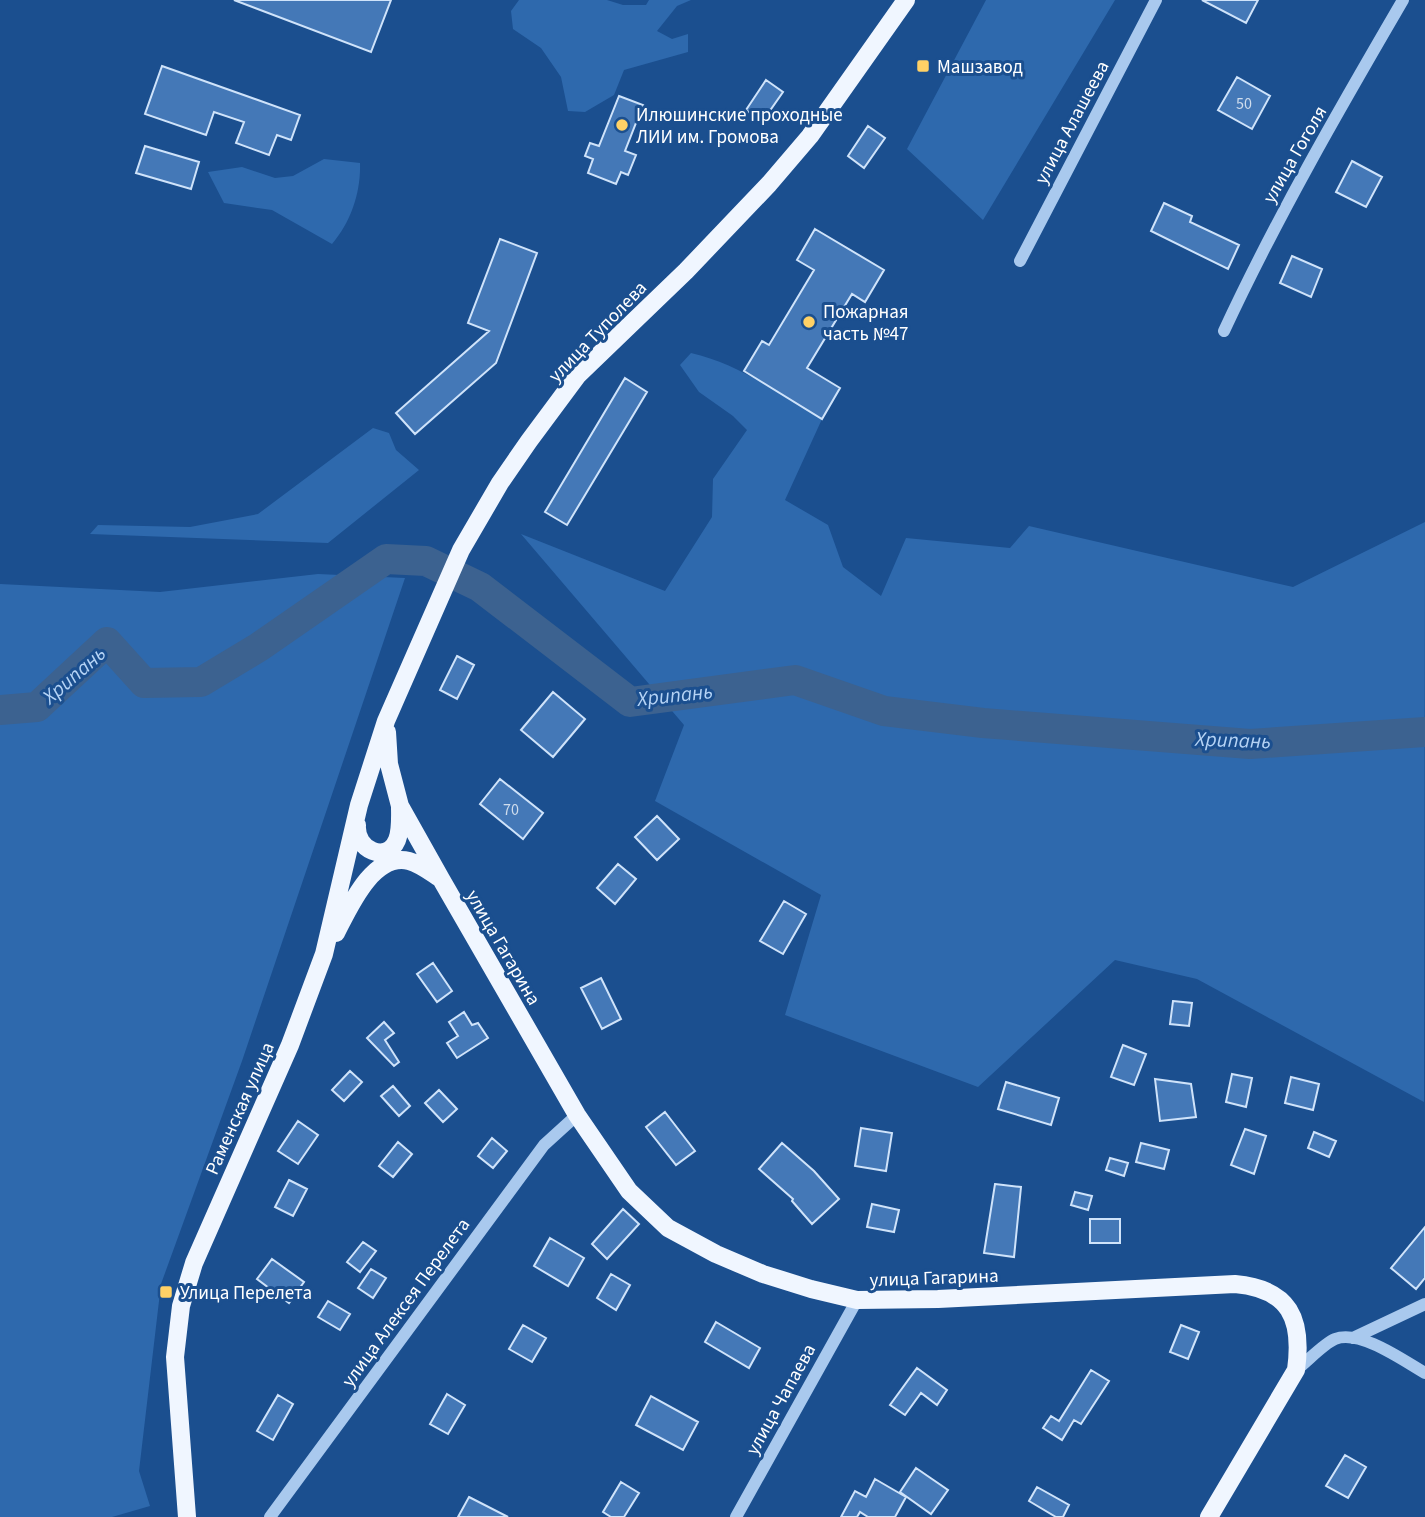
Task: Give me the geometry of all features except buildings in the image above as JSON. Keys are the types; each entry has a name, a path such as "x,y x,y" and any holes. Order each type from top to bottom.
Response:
{"main road":[{"name":"улица Туполева","path":"866,59 895,0"},
{"name":"улица Туполева","path":"386,721 461,550 514,462 578,375 686,271 769,184 810,136 905,0"},
{"name":"Раменская улица","path":"187,1517 175,1357 181,1306 194,1263 290,1045 324,954 359,804 386,721"},
{"name":"улица Гагарина","path":"386,721 389,764 400,806 577,1115 629,1191 668,1228 716,1254 763,1274 857,1300 938,1299 1248,1285 1276,1295 1289,1309 1298,1327 1300,1345 1296,1370"},
{"path":"359,804 356,834 360,843 371,852 383,852 397,842 400,806"},
{"path":"324,954 360,888 382,866 407,860 441,879"},
{"path":"1209,1517 1296,1370"}],"street":[{"name":"улица Алашеева","path":"1020,261 1156,0"},
{"name":"улица Гоголя","path":"1224,331 1300,177 1404,0"},
{"name":"улица Алексея Перелета","path":"270,1517 544,1145 577,1115"},
{"name":"улица Чапаева","path":"736,1517 857,1300"},
{"path":"1353,1338 1425,1304"},
{"path":"1296,1370 1336,1339 1353,1338 1377,1346 1425,1373"}],"shaded area":[{"path":"519,0 607,0 623,5 646,5 649,0 691,0 677,6 657,31 672,39 688,34 688,52 624,70 614,95 585,112 568,111 561,77 541,48 513,29 511,11"},
{"path":"986,0 1115,0 983,220 907,149"},
{"path":"324,159 360,163 354,206 345,226 332,244 272,210 224,203 208,172 242,167 275,178 293,176"},
{"path":"691,353 742,372 822,419 785,500 828,525 843,567 881,596 906,538 1010,548 1029,526 1293,587 1425,522 1424,1102 1197,979 1115,960 978,1087 785,1015 821,895 655,801 684,725 521,534 665,591 712,517 713,479 747,430 733,416 699,392 680,365"},
{"path":"373,428 389,433 396,450 419,470 328,543 90,534 98,525 190,527 258,514"},
{"path":"318,574 405,578 242,1061 161,1284 139,1471 150,1506 112,1517 0,1517 0,584 160,592"}],"waterway":[{"name":"Хрипань","path":"0,710 37,707 107,642 144,683 201,682 259,647 386,559 426,561 480,587 630,702 795,680 884,711 983,723 1250,744 1425,732"}],"place":[{"name":"Машзавод","path":"923,66"},
{"name":"Илюшинские проходные ЛИИ им. Громова","path":"622,125"},
{"name":"Пожарная часть №47","path":"809,322"},
{"name":"Улица Перелета","path":"166,1292"}]}
